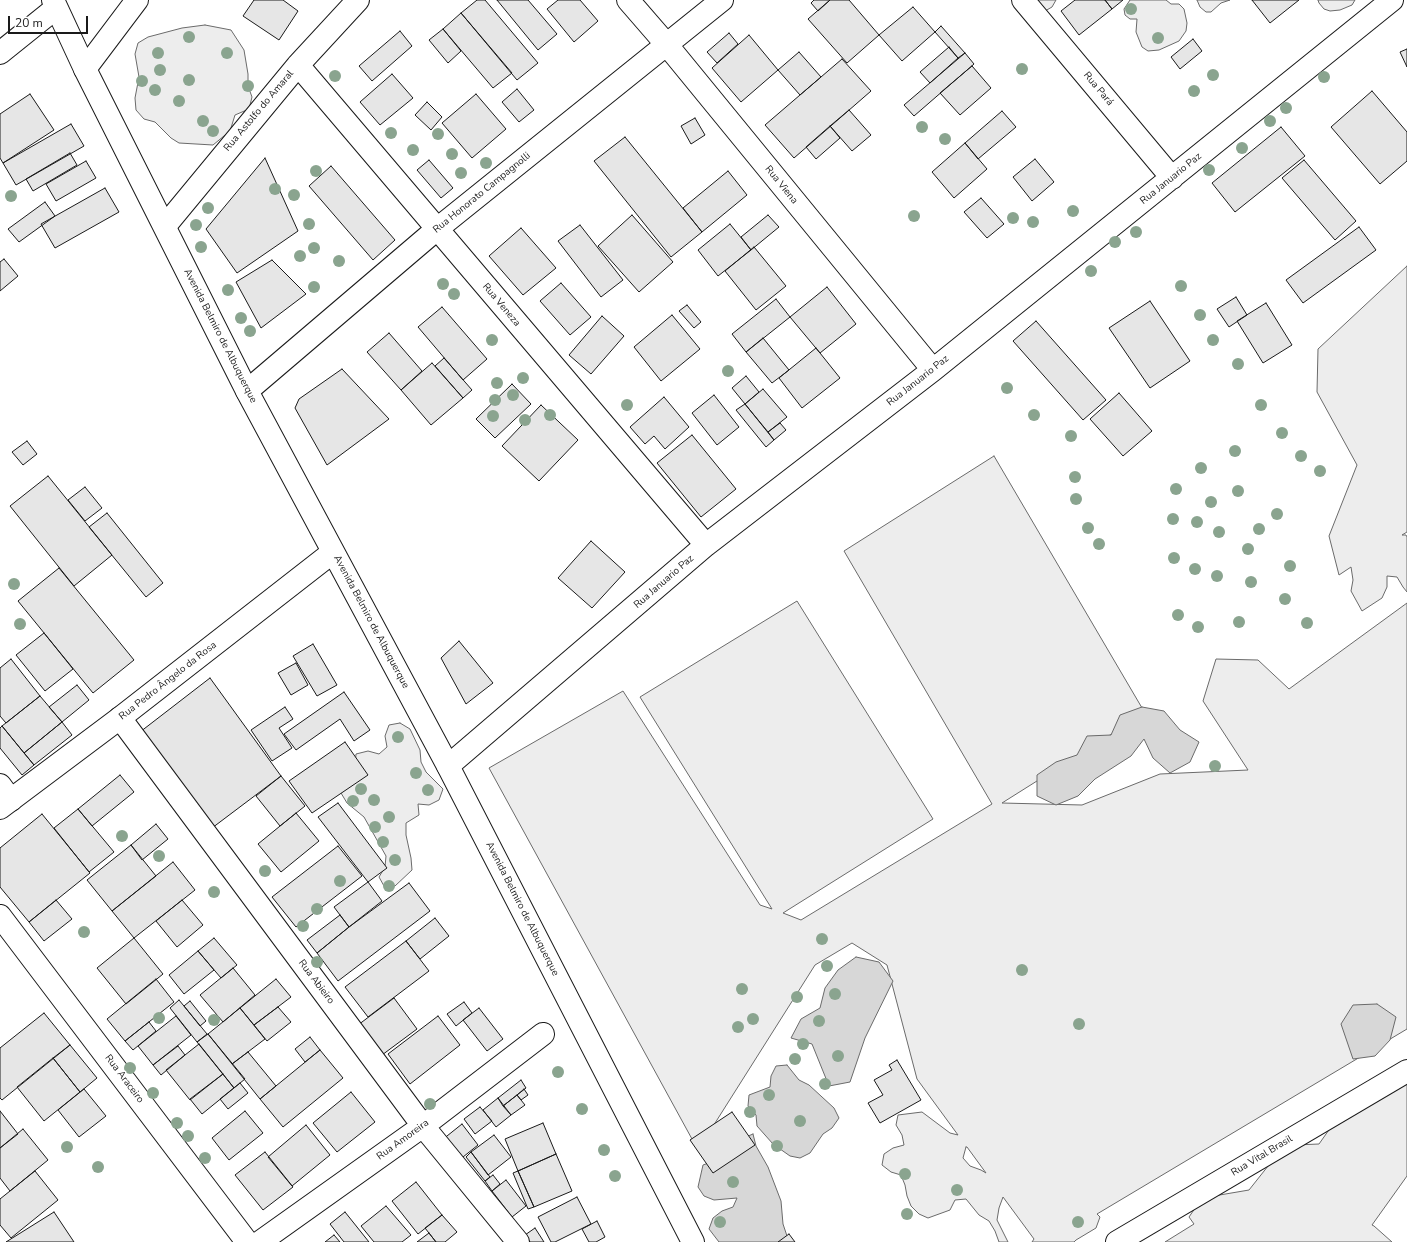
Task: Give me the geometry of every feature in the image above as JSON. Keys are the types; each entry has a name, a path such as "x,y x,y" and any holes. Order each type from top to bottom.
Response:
{"street":[{"path":"85,69 137,0"},
{"name":"Rua Astolfo do Amaral","path":"165,226 298,65 358,0"},
{"name":"Rua Viena","path":"628,0 667,45 933,370"},
{"name":"Rua Honorato Campagnolli","path":"247,391 437,229 722,0"},
{"name":"Rua Pará","path":"1023,0 1172,178"},
{"name":"Rua Januario Paz","path":"448,766 706,545 933,370 1392,0"},
{"path":"0,53 54,4"},
{"name":"Avenida Belmiro de Albuquerque","path":"54,4 85,69 247,391 448,766 693,1242"},
{"name":"Rua Veneza","path":"298,65 706,545"},
{"name":"Rua Pedro Ângelo da Rosa","path":"4,798 120,718 333,552"},
{"name":"Rua Abieiro","path":"120,718 423,1126 518,1242"},
{"name":"Rua Araceiro","path":"0,916 247,1242"},
{"name":"Rua Amoreira","path":"260,1242 423,1126 543,1034"},
{"name":"Rua Vital Brasil","path":"1117,1242 1407,1071"}],"shaded area":[{"path":"1029,0 1056,0 1052,7 1045,11"},
{"path":"1130,0 1166,0 1171,4 1179,4 1184,9 1187,23 1186,31 1179,41 1159,50 1148,51 1142,47 1136,32 1137,19 1130,19 1125,15 1124,9"},
{"path":"1197,0 1230,0 1221,3 1211,12 1206,12 1200,7"},
{"path":"1318,0 1355,0 1352,5 1340,10 1330,11 1324,9"},
{"path":"205,25 231,30 244,50 248,74 248,86 252,97 249,109 235,115 230,131 213,145 179,143 171,138 155,122 144,119 136,110 135,98 139,77 135,54 138,43 148,37 182,28"},
{"path":"1407,266 1407,532 1402,535 1406,535 1407,537 1407,592 1397,577 1387,576 1387,587 1382,598 1362,611 1351,591 1353,580 1351,567 1339,575 1329,536 1357,465 1317,392 1318,349"},
{"path":"994,456 1145,713 1002,803 1082,805 1160,774 1248,770 1203,701 1216,659 1258,660 1289,689 1407,603 1407,1029 1097,1214 1100,1217 1096,1228 1074,1242 1032,1242 1034,1239 1003,1197 997,1220 1008,1242 999,1242 989,1221 979,1215 966,1199 955,1200 950,1210 928,1218 919,1214 911,1206 901,1175 891,1172 882,1165 884,1154 893,1148 904,1145 902,1135 896,1125 898,1115 922,1112 950,1133 958,1135 917,1079 887,965 852,943 815,965 698,1150 489,768 623,691 760,905 772,909 640,697 797,601 933,819 783,913 801,920 992,804 844,551","holes":["967,1147 986,1173 970,1166 963,1158"]},
{"path":"1142,707 1164,711 1180,730 1199,742 1190,762 1170,773 1153,758 1144,739 1131,756 1095,779 1078,796 1056,805 1037,796 1037,775 1056,762 1077,755 1087,736 1111,735 1120,715"},
{"path":"400,723 410,729 420,750 421,762 426,772 443,789 439,800 429,805 418,804 419,815 406,823 406,835 412,870 395,886 384,886 379,877 385,867 386,856 364,817 347,803 341,793 355,765 356,754 368,751 379,754 387,747 385,736 389,725"},
{"path":"856,957 879,962 893,981 865,1038 850,1082 829,1086 812,1044 791,1038 801,1019 820,1008 825,988 838,970"},
{"path":"1377,1004 1396,1017 1390,1040 1375,1056 1353,1059 1341,1024 1353,1005"},
{"path":"787,1065 799,1080 809,1085 834,1108 839,1118 832,1128 823,1134 810,1153 800,1158 790,1156 773,1144 757,1126 756,1115 748,1106 749,1095 770,1087 771,1076 776,1066"},
{"path":"1407,1082 1407,1176 1372,1225 1392,1242 1165,1242 1194,1224 1189,1217 1202,1198 1249,1190 1276,1156 1295,1145 1319,1144 1357,1090"},
{"path":"753,1134 756,1146 768,1167 781,1201 783,1224 789,1242 719,1242 709,1229 713,1218 722,1211 733,1207 737,1198 714,1200 704,1196 698,1187 703,1165 714,1161 741,1139"}],"building":[{"path":"254,0 283,0 298,11 279,40 243,16"},
{"path":"477,0 485,0 538,63 517,80 461,13"},
{"path":"497,0 528,0 557,34 538,50"},
{"path":"558,0 580,0 598,21 574,42 547,9"},
{"path":"814,0 830,0 818,11 811,3"},
{"path":"830,0 849,0 879,35 847,63 808,19"},
{"path":"1075,0 1105,0 1112,9 1079,35 1061,11"},
{"path":"1105,0 1123,0 1112,9"},
{"path":"1252,0 1299,0 1270,23"},
{"path":"913,7 935,32 902,61 879,35"},
{"path":"461,13 512,73 493,88 443,29"},
{"path":"941,26 965,53 958,58 935,32"},
{"path":"443,29 461,51 448,63 429,40"},
{"path":"400,31 412,46 372,81 359,66"},
{"path":"729,33 738,44 717,63 707,52"},
{"path":"749,35 778,70 741,102 712,68"},
{"path":"1193,39 1202,51 1180,69 1171,57"},
{"path":"949,47 958,58 930,83 920,72"},
{"path":"1407,49 1407,67 1400,52"},
{"path":"799,52 821,77 800,95 778,70"},
{"path":"965,53 974,64 914,116 904,105"},
{"path":"842,59 871,91 794,158 765,125"},
{"path":"972,66 991,88 960,115 940,93"},
{"path":"392,74 413,98 380,125 360,102"},
{"path":"517,89 534,110 519,122 502,102"},
{"path":"1372,91 1407,132 1407,161 1380,184 1331,127"},
{"path":"30,94 54,130 3,163 0,158 0,114"},
{"path":"476,94 506,129 472,158 442,123"},
{"path":"427,102 442,117 431,130 415,115"},
{"path":"849,110 871,135 852,151 830,126"},
{"path":"1002,111 1016,127 978,159 965,143"},
{"path":"695,118 705,135 691,144 681,126"},
{"path":"71,124 84,146 16,185 3,163"},
{"path":"830,126 840,138 816,159 806,147"},
{"path":"1281,127 1305,156 1235,212 1212,183"},
{"path":"625,137 702,232 671,257 594,161"},
{"path":"965,143 987,169 954,198 932,172"},
{"path":"70,153 77,165 33,191 26,179"},
{"path":"265,158 298,231 237,273 206,229"},
{"path":"1035,159 1054,182 1032,201 1013,177"},
{"path":"429,160 453,188 441,198 417,170"},
{"path":"1304,160 1356,221 1335,240 1282,178"},
{"path":"86,161 96,178 56,201 46,184"},
{"path":"331,166 395,240 373,260 309,186"},
{"path":"728,171 747,195 702,232 683,208"},
{"path":"105,188 119,212 55,248 41,224"},
{"path":"981,198 1004,224 987,238 964,212"},
{"path":"45,202 55,216 19,242 8,229"},
{"path":"632,215 673,262 639,292 598,246"},
{"path":"768,215 779,227 751,250 741,237"},
{"path":"730,224 751,250 718,276 698,250"},
{"path":"580,225 623,280 601,297 558,241"},
{"path":"1359,227 1376,250 1303,303 1286,280"},
{"path":"521,228 556,268 523,295 489,256"},
{"path":"754,247 786,286 756,310 725,271"},
{"path":"4,259 18,276 0,291 0,262"},
{"path":"272,260 306,294 261,328 236,282"},
{"path":"561,283 591,317 570,335 540,301"},
{"path":"827,287 856,324 820,353 790,317"},
{"path":"1236,297 1247,315 1229,327 1217,309"},
{"path":"776,299 790,317 746,352 732,334"},
{"path":"1150,301 1190,361 1150,388 1109,328"},
{"path":"1266,303 1292,345 1263,363 1237,321"},
{"path":"687,305 701,322 694,328 679,311"},
{"path":"442,307 487,359 463,380 418,327"},
{"path":"672,315 700,349 661,381 634,347"},
{"path":"602,316 624,336 591,374 569,355"},
{"path":"1036,321 1106,400 1083,420 1013,341"},
{"path":"389,333 422,371 401,390 367,352"},
{"path":"763,338 789,370 772,383 746,352"},
{"path":"816,348 840,378 802,408 779,378"},
{"path":"444,358 472,390 463,398 435,366"},
{"path":"432,363 463,398 431,425 401,390"},
{"path":"342,369 389,419 327,465 295,408 299,399"},
{"path":"746,376 759,392 745,404 732,388"},
{"path":"512,384 531,404 495,438 476,419"},
{"path":"763,389 787,417 768,432 745,404"},
{"path":"1119,393 1152,431 1123,456 1090,419"},
{"path":"714,395 739,427 717,445 692,413"},
{"path":"664,397 689,427 665,449 654,436 645,444 630,427"},
{"path":"745,404 774,440 766,447 736,410"},
{"path":"541,405 578,440 539,481 502,446"},
{"path":"780,423 786,430 774,440 768,432"},
{"path":"692,435 736,489 701,517 657,463"},
{"path":"27,441 37,454 23,465 12,452"},
{"path":"48,476 112,555 74,586 10,506"},
{"path":"85,487 102,508 85,521 68,500"},
{"path":"107,513 163,583 146,597 89,527"},
{"path":"591,541 625,572 592,608 558,578"},
{"path":"59,568 134,660 93,693 18,601"},
{"path":"44,633 73,669 45,691 16,655"},
{"path":"459,641 493,683 466,704 441,658"},
{"path":"313,644 337,685 317,696 293,656"},
{"path":"11,659 40,696 6,723 0,716 0,668"},
{"path":"296,663 308,685 291,695 278,673"},
{"path":"210,678 281,776 212,828 140,732"},
{"path":"77,685 89,700 62,722 49,707"},
{"path":"344,692 370,730 354,741 340,719 296,750 284,734"},
{"path":"40,696 62,722 24,753 2,726"},
{"path":"285,707 293,719 279,728 292,748 272,761 251,730"},
{"path":"62,722 72,735 34,765 24,753"},
{"path":"2,726 34,765 22,775 0,748 0,728"},
{"path":"345,742 368,775 312,813 289,781"},
{"path":"120,775 134,792 92,826 78,809"},
{"path":"281,776 305,806 280,826 256,796"},
{"path":"338,803 387,868 368,882 318,817"},
{"path":"78,809 114,852 89,872 54,828"},
{"path":"296,813 319,841 281,872 258,844"},
{"path":"42,814 90,873 29,922 0,887 0,848"},
{"path":"156,824 168,839 142,860 131,845"},
{"path":"131,845 156,876 112,911 87,880"},
{"path":"338,846 362,876 296,927 272,897"},
{"path":"173,862 195,890 134,938 112,911"},
{"path":"368,882 382,901 349,927 334,907"},
{"path":"409,883 430,911 338,981 317,953 349,927"},
{"path":"56,900 72,919 44,941 29,922"},
{"path":"182,900 203,925 177,947 156,921"},
{"path":"340,915 349,927 317,953 307,940"},
{"path":"435,918 449,936 420,959 406,941"},
{"path":"134,938 163,974 126,1004 97,968"},
{"path":"214,938 237,965 221,978 198,951"},
{"path":"406,941 429,971 368,1017 345,987"},
{"path":"198,951 214,970 184,994 169,975"},
{"path":"233,968 255,995 223,1022 200,995"},
{"path":"156,979 174,1002 125,1041 107,1019"},
{"path":"276,979 291,997 254,1025 240,1008"},
{"path":"394,998 417,1029 382,1055 358,1025"},
{"path":"179,1000 207,1034 197,1042 170,1008"},
{"path":"190,1001 206,1021 200,1026 184,1006"},
{"path":"464,1002 472,1013 456,1026 447,1014"},
{"path":"278,1007 291,1022 267,1041 254,1025"},
{"path":"240,1008 265,1039 232,1064 208,1034"},
{"path":"479,1008 503,1039 487,1051 463,1020"},
{"path":"44,1013 70,1045 2,1100 0,1098 0,1048"},
{"path":"176,1016 191,1035 153,1065 138,1046"},
{"path":"438,1016 460,1045 410,1084 388,1054"},
{"path":"149,1022 156,1031 133,1050 125,1041"},
{"path":"208,1034 245,1079 234,1088 197,1042"},
{"path":"310,1037 320,1050 305,1062 295,1049"},
{"path":"199,1044 223,1074 190,1100 166,1070"},
{"path":"70,1045 97,1078 80,1092 53,1058"},
{"path":"178,1046 185,1055 161,1075 153,1065"},
{"path":"320,1050 343,1078 283,1127 260,1099"},
{"path":"248,1052 276,1086 260,1099 232,1064"},
{"path":"53,1058 80,1092 44,1121 17,1087"},
{"path":"897,1060 921,1100 880,1123 868,1103 883,1095 874,1080 892,1070 889,1065"},
{"path":"223,1074 234,1088 202,1114 190,1099"},
{"path":"521,1080 526,1088 503,1106 498,1098"},
{"path":"240,1083 248,1093 228,1109 220,1099"},
{"path":"84,1089 106,1116 79,1137 58,1110"},
{"path":"524,1089 528,1095 521,1100 517,1095"},
{"path":"351,1092 375,1122 337,1152 313,1123"},
{"path":"517,1095 525,1105 511,1115 503,1106"},
{"path":"498,1098 511,1115 496,1127 483,1110"},
{"path":"480,1107 492,1121 475,1134 464,1119"},
{"path":"0,1111 18,1134 0,1148"},
{"path":"245,1111 263,1133 229,1160 212,1138"},
{"path":"732,1112 755,1145 713,1173 690,1140"},
{"path":"543,1123 556,1154 518,1171 505,1139"},
{"path":"462,1124 478,1145 458,1161 442,1140"},
{"path":"306,1125 330,1155 292,1186 268,1157"},
{"path":"23,1129 48,1160 10,1191 0,1178 0,1148"},
{"path":"494,1135 511,1157 488,1175 471,1152"},
{"path":"265,1152 293,1187 263,1210 235,1175"},
{"path":"471,1152 490,1177 485,1181 466,1157"},
{"path":"556,1154 572,1191 534,1207 518,1171"},
{"path":"35,1171 58,1200 11,1238 0,1225 0,1199"},
{"path":"518,1171 534,1207 528,1209 513,1173"},
{"path":"493,1175 500,1184 492,1191 485,1181"},
{"path":"506,1180 526,1206 512,1217 492,1191"},
{"path":"416,1182 442,1215 418,1234 392,1201"},
{"path":"577,1197 591,1224 555,1242 551,1242 538,1217"},
{"path":"386,1206 411,1235 402,1242 374,1242 361,1226"},
{"path":"54,1212 74,1242 6,1242"},
{"path":"345,1212 369,1242 344,1242 330,1224"},
{"path":"442,1215 457,1232 445,1242 436,1242 425,1228"},
{"path":"597,1221 605,1237 596,1242 589,1242 582,1229"},
{"path":"535,1228 544,1242 530,1242 525,1235"},
{"path":"429,1233 436,1242 417,1242"},
{"path":"789,1234 795,1242 778,1242"},
{"path":"334,1235 340,1242 325,1242"}]}
